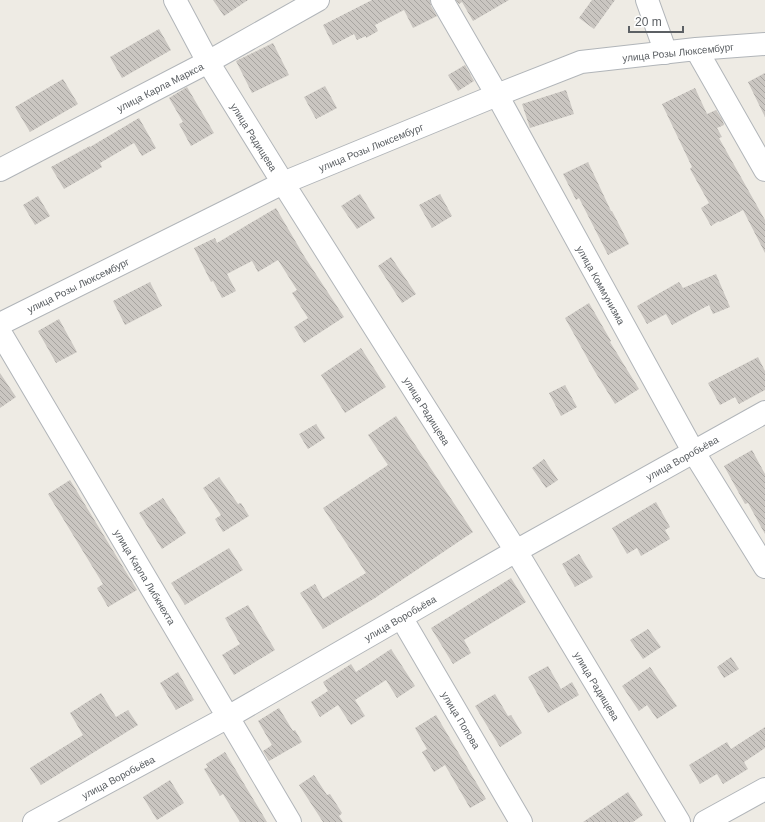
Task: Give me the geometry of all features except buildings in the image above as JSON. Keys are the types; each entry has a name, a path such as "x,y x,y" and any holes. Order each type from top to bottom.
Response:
{"street":[{"name":"улица Радищева","path":"175,0 208,62 516,551 679,822"},
{"name":"улица Карла Маркса","path":"0,170 208,62 318,0"},
{"name":"улица Коммунизма","path":"442,0 497,95 693,452 765,567"},
{"path":"647,0 666,53"},
{"name":"улица Розы Люксембург","path":"0,324 283,183 581,62 696,49 765,44"},
{"path":"696,49 765,170"},
{"name":"улица Карла Либкнехта","path":"0,332 290,822"},
{"name":"улица Воробьёва","path":"34,822 228,718 516,551 765,412"},
{"name":"улица Попова","path":"400,618 521,822"},
{"path":"705,822 765,789"}]}
